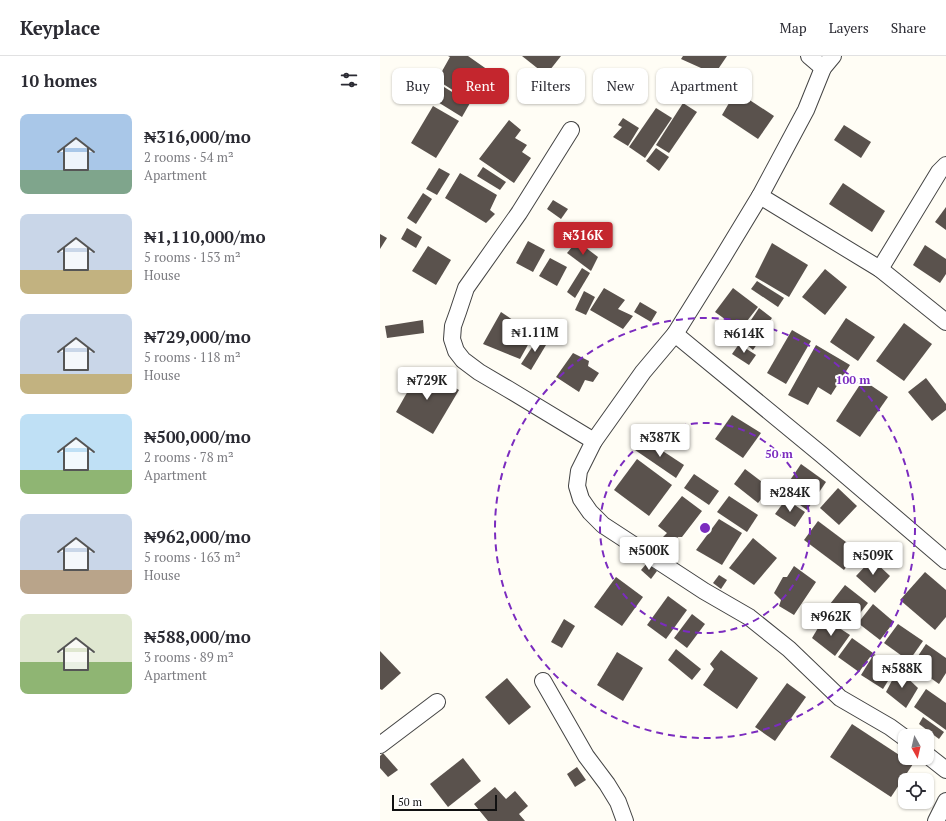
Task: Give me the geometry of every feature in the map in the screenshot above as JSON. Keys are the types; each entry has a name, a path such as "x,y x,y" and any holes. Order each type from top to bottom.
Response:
{"street":[{"path":"809,56 828,62 806,110 760,196 675,334 643,372 594,441 579,471 577,486 581,499 590,512 603,525 704,591 749,617 789,649 840,698 898,733"},
{"path":"571,130 519,213 466,288 453,326 452,339 456,351 463,360 479,372 594,441"},
{"path":"880,269 939,172 946,165"},
{"path":"760,196 880,269 946,322"},
{"path":"675,334 822,455 946,561"},
{"path":"543,681 586,756 607,784 618,802 625,821"},
{"path":"380,745 437,702"},
{"path":"934,761 946,770"},
{"path":"936,821 946,801"}],"building":[{"path":"448,56 468,56 485,68 452,68 452,90 444,85 444,68 450,57"},
{"path":"522,56 561,56 552,68 537,68"},
{"path":"683,56 727,56 719,68 701,68 681,59"},
{"path":"444,87 452,92 452,104 469,104 462,117 441,104 444,104"},
{"path":"752,102 774,116 758,139 722,115 728,104 752,104"},
{"path":"682,104 697,112 669,153 656,145"},
{"path":"433,106 459,121 436,158 411,143"},
{"path":"656,108 672,118 645,158 629,147"},
{"path":"623,118 639,128 628,146 613,137 622,127 618,125"},
{"path":"509,120 521,130 515,138 527,145 522,152 531,158 514,183 479,159"},
{"path":"844,125 871,142 861,158 834,140"},
{"path":"656,148 669,157 659,171 646,161"},
{"path":"483,167 506,182 500,190 477,176"},
{"path":"439,168 450,174 437,195 426,189"},
{"path":"460,173 497,195 490,210 495,214 486,223 445,198"},
{"path":"843,183 885,211 872,232 829,204"},
{"path":"423,193 432,199 416,224 407,218"},
{"path":"553,200 568,209 561,219 547,209"},
{"path":"946,207 946,230 935,222"},
{"path":"407,228 422,237 416,248 401,239"},
{"path":"380,234 387,238 380,249"},
{"path":"528,241 545,250 533,272 516,263"},
{"path":"577,241 598,257 591,271 567,253"},
{"path":"772,243 808,265 789,297 755,277"},
{"path":"925,245 946,259 946,274 940,283 913,265"},
{"path":"428,246 451,260 436,285 412,271"},
{"path":"550,258 567,267 557,286 539,276"},
{"path":"582,268 590,273 575,298 567,292"},
{"path":"825,269 847,287 825,315 802,297"},
{"path":"757,281 784,298 778,307 751,289"},
{"path":"604,288 625,300 618,309 633,316 623,329 590,310"},
{"path":"733,288 758,307 740,330 715,312"},
{"path":"584,291 595,297 586,315 575,310"},
{"path":"640,302 657,312 651,322 634,312"},
{"path":"759,308 772,318 761,333 762,337 753,350 739,338"},
{"path":"501,312 534,334 520,359 483,344"},
{"path":"846,318 875,337 858,361 830,342"},
{"path":"423,320 424,333 387,338 385,326"},
{"path":"904,323 932,344 904,381 876,361"},
{"path":"792,330 811,341 786,384 767,373"},
{"path":"540,335 549,340 531,370 521,364"},
{"path":"739,344 756,355 749,365 732,354"},
{"path":"816,345 850,365 831,395 818,387 808,405 788,395"},
{"path":"573,353 589,361 588,366 599,373 593,382 585,380 579,392 556,377"},
{"path":"421,368 459,390 433,434 396,412"},
{"path":"926,378 946,404 946,410 932,421 908,392"},
{"path":"863,380 888,397 860,437 836,421"},
{"path":"732,415 761,433 743,458 715,439"},
{"path":"643,438 684,465 676,478 635,450"},
{"path":"637,459 672,485 649,516 614,490"},
{"path":"801,464 826,482 807,510 782,492"},
{"path":"745,469 770,488 758,503 734,484"},
{"path":"694,474 719,491 709,505 684,488"},
{"path":"838,488 857,506 839,525 820,508"},
{"path":"682,496 702,511 682,537 678,537 673,544 663,537 667,533 658,526"},
{"path":"729,496 758,515 747,532 717,512"},
{"path":"786,499 805,512 795,527 775,514"},
{"path":"719,519 742,533 722,565 696,550"},
{"path":"818,521 858,551 844,570 804,540"},
{"path":"753,538 777,558 754,585 729,568"},
{"path":"872,559 890,576 875,593 856,576"},
{"path":"647,563 657,571 651,579 641,570"},
{"path":"794,566 816,582 794,615 779,606 781,600 774,593 783,577 787,577"},
{"path":"925,572 946,590 946,617 935,630 900,600"},
{"path":"719,575 727,580 721,589 713,583"},
{"path":"616,577 643,597 622,626 594,607"},
{"path":"845,585 868,603 853,622 830,604"},
{"path":"668,596 687,610 666,639 647,625"},
{"path":"873,604 894,622 880,640 858,623"},
{"path":"692,614 705,624 687,648 674,638"},
{"path":"824,618 850,635 835,656 812,638"},
{"path":"564,619 575,626 562,648 551,642"},
{"path":"898,624 923,641 909,661 884,643"},
{"path":"852,638 873,653 859,672 838,657"},
{"path":"926,644 946,658 946,673 939,684 912,665"},
{"path":"676,649 701,669 692,680 668,660"},
{"path":"721,650 758,678 737,709 703,685 714,669 710,664"},
{"path":"380,651 401,673 382,690 380,689"},
{"path":"617,652 643,668 623,701 597,685"},
{"path":"874,654 896,668 883,689 861,675"},
{"path":"898,669 918,688 906,708 886,692"},
{"path":"507,678 531,707 509,725 485,697"},
{"path":"787,683 806,697 775,741 755,727"},
{"path":"926,689 946,703 946,730 914,707"},
{"path":"923,717 944,732 939,739 934,735 934,729 926,729 919,724"},
{"path":"852,724 898,754 898,765 912,765 907,773 898,773 898,786 891,797 830,757"},
{"path":"383,753 398,770 388,777 380,768 380,756"},
{"path":"463,758 481,781 448,807 430,784"},
{"path":"577,767 586,780 575,787 567,774"},
{"path":"495,787 506,799 515,791 528,806 519,814 525,821 488,821 474,804"}]}
